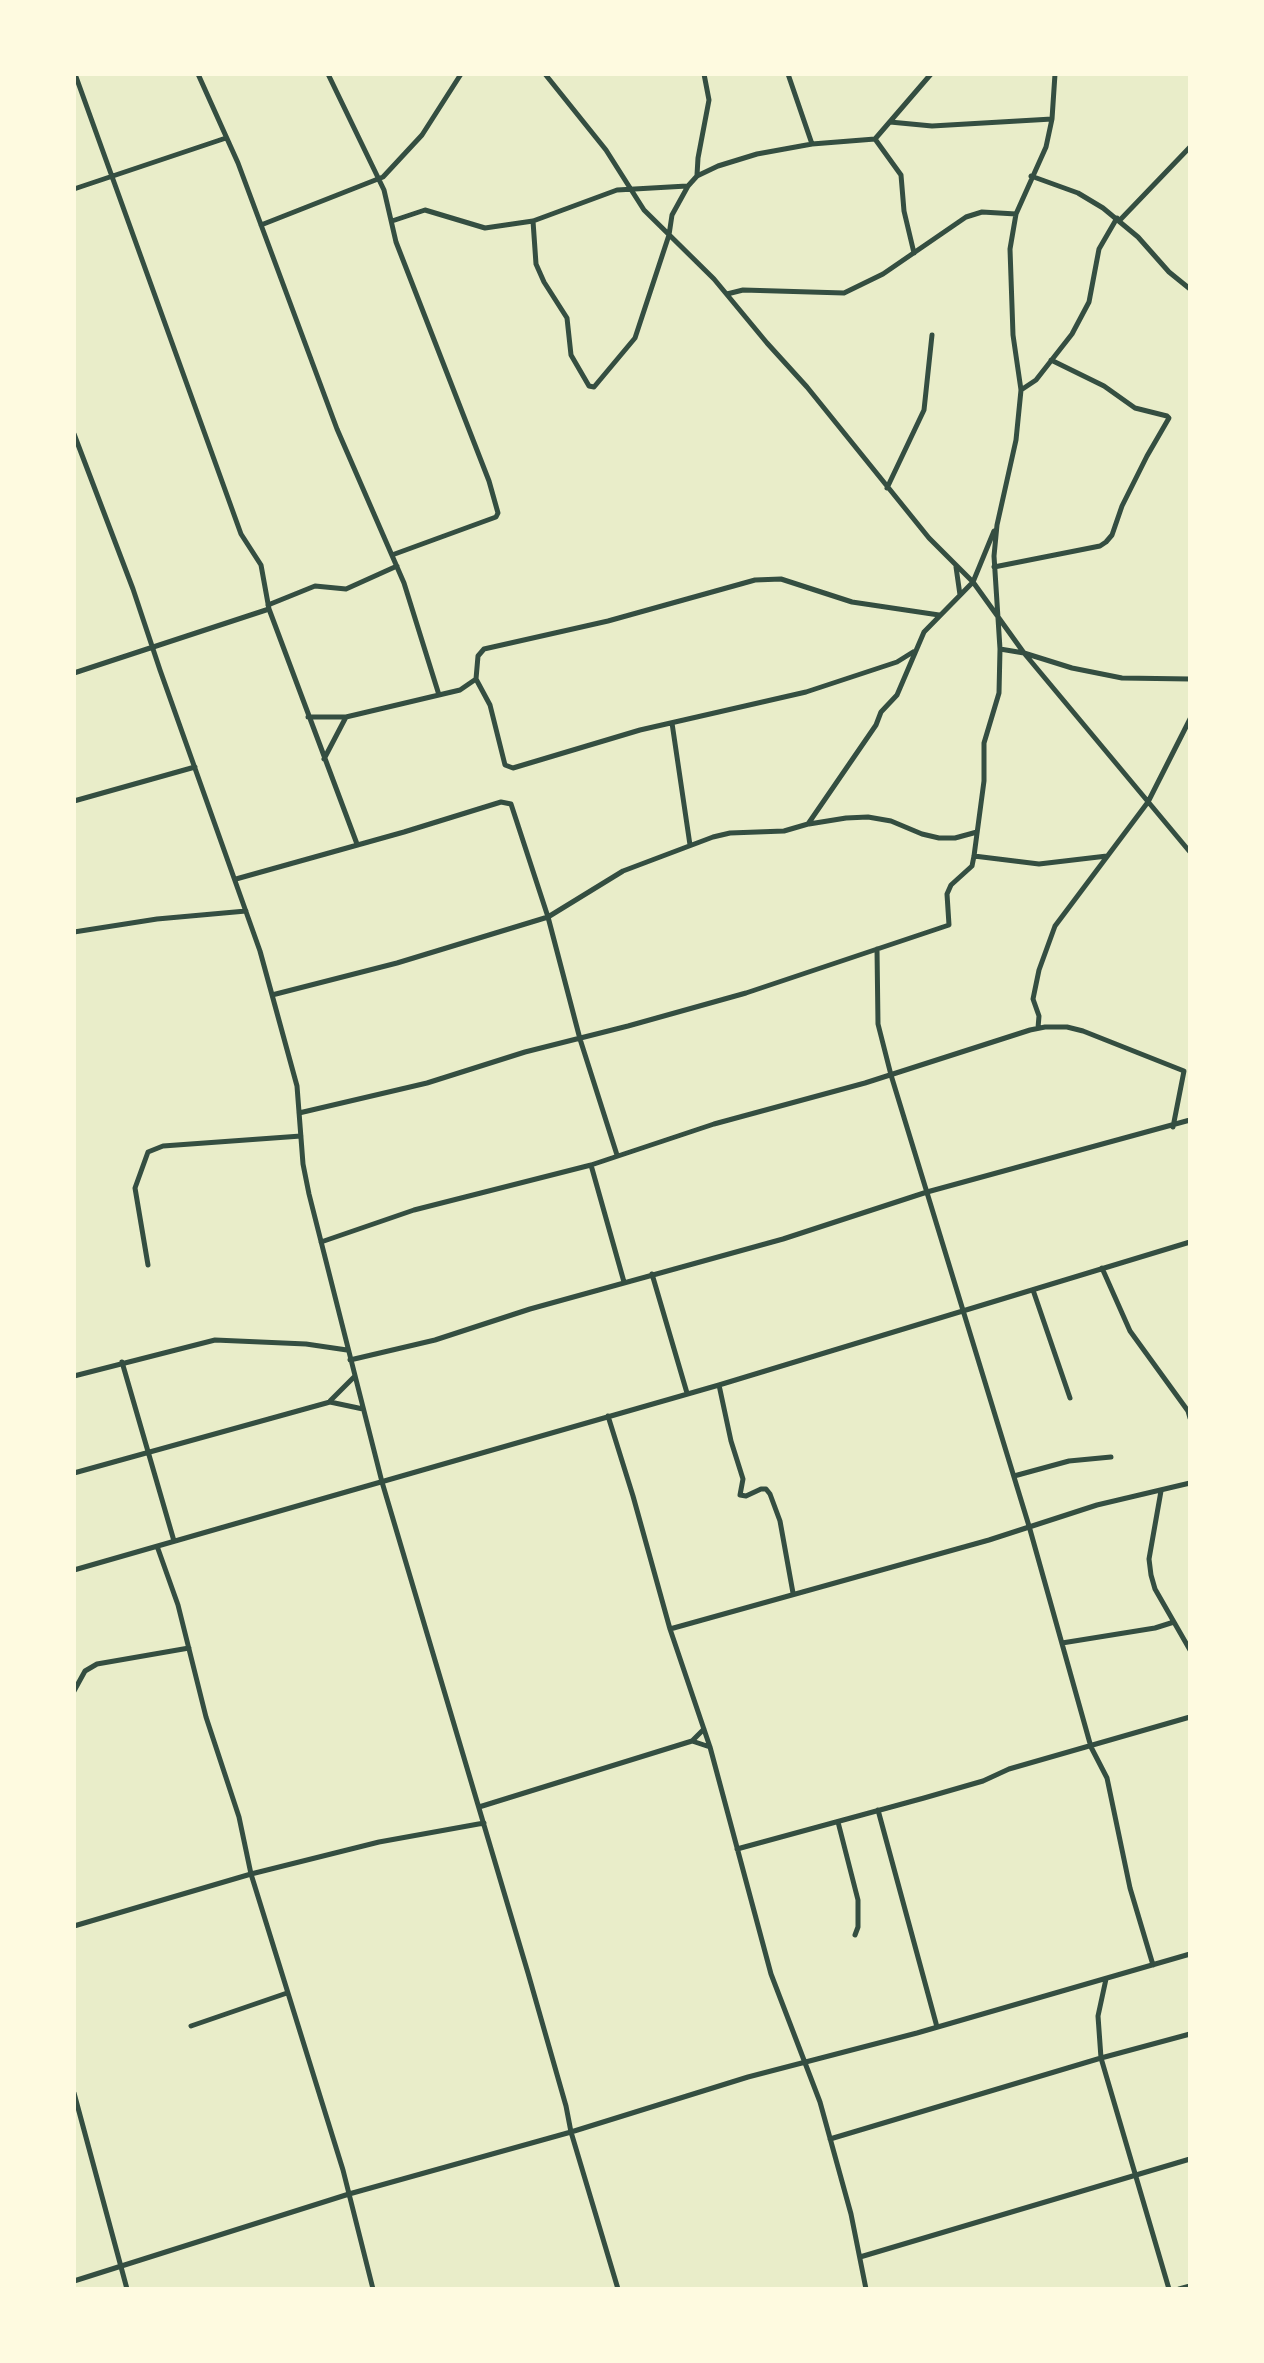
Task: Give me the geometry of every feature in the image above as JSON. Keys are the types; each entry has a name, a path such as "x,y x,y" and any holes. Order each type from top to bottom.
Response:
{"street":[{"path":"75,74 241,534 261,565 268,607 357,844"},
{"path":"198,74 261,225 337,429 397,566 439,695"},
{"path":"328,74 379,181 396,242 489,481 498,513 491,519 392,555"},
{"path":"261,225 379,181 407,153 461,74"},
{"path":"545,74 606,150 655,223 699,262 807,387 887,488 973,582 1024,653 1190,852"},
{"path":"697,176 709,100 704,74"},
{"path":"788,74 812,144"},
{"path":"533,221 536,264 567,318 568,347 591,387 635,338 669,235 672,215 697,176 744,158 812,144 875,139 931,74"},
{"path":"808,824 876,725 881,712 897,695 924,632 973,582 997,525 1012,464 1021,390 1013,335 1010,249 1016,214 1046,147 1052,119 1055,74"},
{"path":"890,122 932,126 1052,119"},
{"path":"74,189 226,138"},
{"path":"875,139 900,172 904,211 914,253"},
{"path":"1021,390 1036,380 1072,334 1089,302 1099,249 1118,219 1190,147"},
{"path":"1031,176 1078,193 1118,219 1169,272 1190,289"},
{"path":"392,221 425,210 485,228 533,221 598,195 630,189 688,186"},
{"path":"727,294 743,290 844,293 866,284 972,215 982,212 1016,214"},
{"path":"655,223 672,215"},
{"path":"887,488 926,404 932,335"},
{"path":"994,567 1100,546 1106,542 1112,535 1122,506 1147,456 1169,418 1135,408 1104,386 1051,360"},
{"path":"74,434 133,589 236,879 272,995 297,1086 309,1194 382,1482 618,2289"},
{"path":"299,1113 427,1083 525,1052 746,993 949,925 951,918 946,905 947,894 951,885 972,866 984,781 984,743 999,693 1000,649 994,567 997,525"},
{"path":"74,673 268,607 315,586 346,589 397,566"},
{"path":"956,566 960,595"},
{"path":"914,651 897,662 806,692 610,738 513,768 507,768 490,705 476,679 478,656 484,649 608,621 755,580 781,579 852,602 940,615"},
{"path":"1000,649 1122,678 1190,679"},
{"path":"308,717 346,717 460,690 476,679"},
{"path":"323,759 346,717"},
{"path":"1038,1028 1039,1016 1033,999 1052,932 1148,802 1190,719"},
{"path":"672,723 690,845"},
{"path":"74,801 195,767"},
{"path":"236,879 508,802 517,817 548,917 580,1039 617,1155"},
{"path":"272,995 397,963 548,917 623,871 724,834 784,831 808,824 868,817 891,821 939,838 955,838 977,832"},
{"path":"974,856 1039,864 1107,856"},
{"path":"74,932 157,919 246,911"},
{"path":"877,949 878,1024 891,1075 1029,1526 1091,1747 1107,1778 1130,1888 1153,1965"},
{"path":"321,1242 414,1210 591,1165 714,1124 891,1075 1038,1028 1067,1027 1083,1031 1184,1071 1173,1127"},
{"path":"350,1360 435,1340 624,1282 783,1239 927,1192 1190,1120"},
{"path":"148,1265 135,1188 148,1152 163,1146 301,1136"},
{"path":"591,1165 624,1282"},
{"path":"74,1570 719,1385 1190,1242"},
{"path":"1102,1268 1130,1331 1190,1418"},
{"path":"652,1274 687,1393"},
{"path":"1033,1290 1070,1398"},
{"path":"74,1376 215,1340 306,1344 347,1350"},
{"path":"122,1362 174,1541"},
{"path":"330,1402 355,1377"},
{"path":"719,1385 743,1479 740,1495 766,1489 773,1499 793,1593"},
{"path":"74,1473 330,1402 363,1409"},
{"path":"608,1416 670,1629 710,1747 771,1974 805,2061 830,2139 866,2289"},
{"path":"1014,1476 1069,1461 1111,1457"},
{"path":"670,1629 976,1544 1097,1505 1190,1483"},
{"path":"1161,1491 1149,1559 1155,1589 1190,1650"},
{"path":"157,1546 178,1605 206,1717 239,1817 251,1874 349,2194 373,2289"},
{"path":"1062,1643 1174,1622"},
{"path":"74,1691 85,1671 97,1664 189,1648"},
{"path":"737,1849 1190,1717"},
{"path":"479,1807 692,1741 704,1729"},
{"path":"692,1741 710,1747"},
{"path":"878,1810 937,2027"},
{"path":"838,1822 858,1900 855,1935"},
{"path":"74,1926 251,1874 379,1842 484,1823"},
{"path":"74,2281 349,2194 571,2132 805,2061 937,2027 1190,1954"},
{"path":"1106,1979 1098,2016 1101,2058 1169,2289"},
{"path":"191,2026 287,1993"},
{"path":"830,2139 1190,2034"},
{"path":"74,2093 127,2289"},
{"path":"860,2257 1190,2159"},
{"path":"1179,2289 1190,2286"}]}
